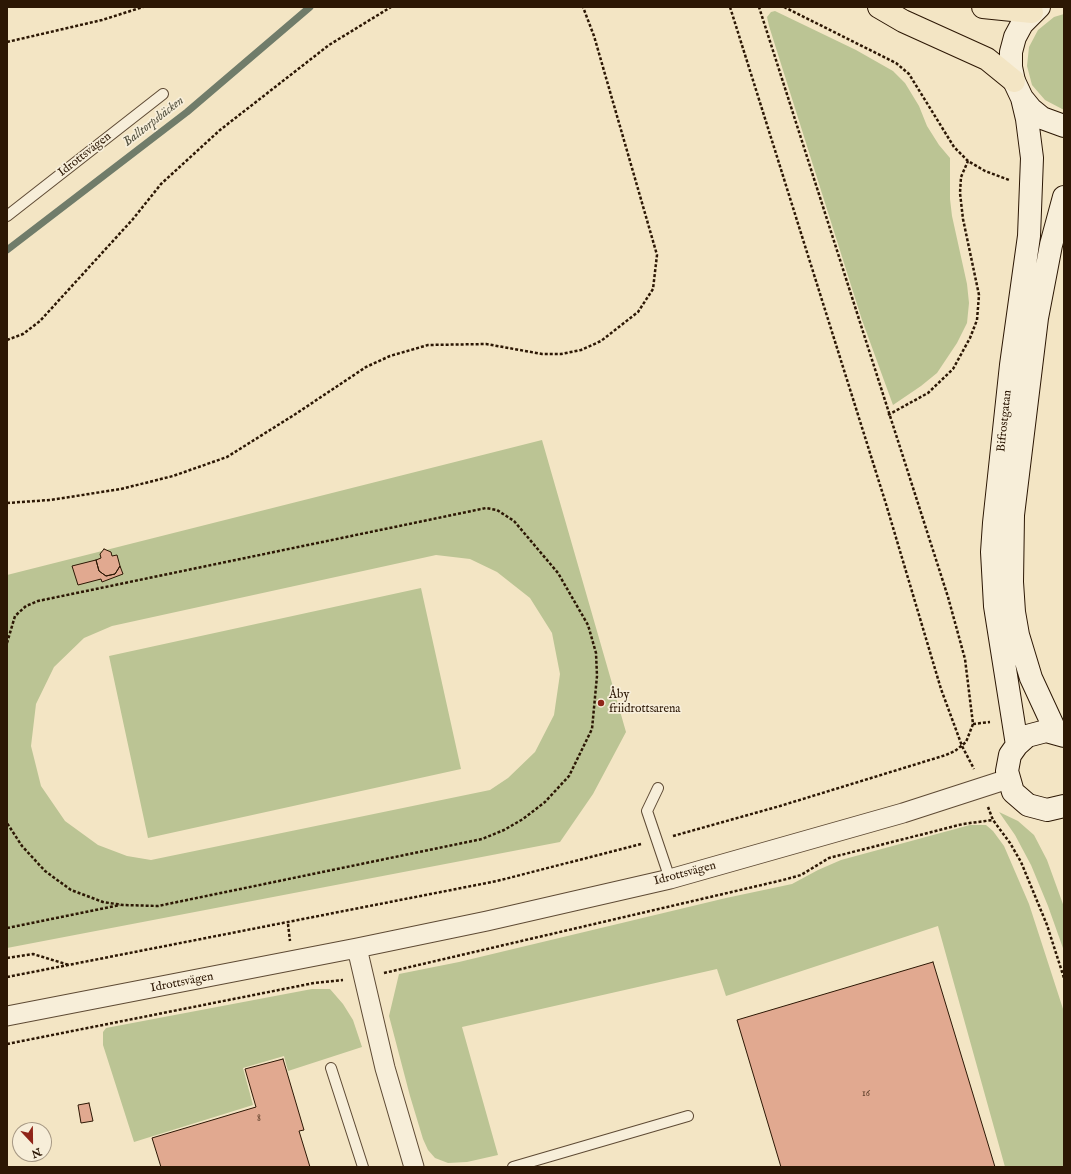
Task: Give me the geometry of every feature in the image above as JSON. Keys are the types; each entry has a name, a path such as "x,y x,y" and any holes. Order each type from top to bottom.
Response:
{"highway":[{"path":"879,7 903,21 987,59 1018,90"},
{"path":"983,7 1035,10"}],"main road":[{"name":"Bifrostgatan","path":"1016,745 995,606 992,552 1011,365 1029,236 1032,194 1030,144 1018,90 1011,67 1011,52 1018,30 1035,10"},
{"path":"1018,90 1031,109 1042,118 1064,126"},
{"name":"Bifrostgatan","path":"1060,734 1031,678 1018,635 1014,612 1012,582 1013,515 1037,318 1051,245 1064,197"},
{"name":"Bifrostgatan","path":"1016,745 1027,736 1036,732 1060,734"},
{"path":"1016,745 1008,763 1008,779 1013,792 1028,805 1047,810 1063,811"}],"street":[{"name":"Idrottsvägen","path":"7,1016 357,948 670,879 903,813 982,789 1008,779"},
{"path":"357,948 385,1068 414,1167"}],"lane":[{"name":"Idrottsvägen","path":"7,216 163,94"},
{"path":"658,788 647,811 670,879"},
{"path":"331,1068 363,1167"},
{"path":"513,1167 688,1116"}],"path":[{"path":"7,42 102,20 143,7"},
{"path":"7,340 23,334 40,321 132,219 161,184 220,130 329,45 391,7"},
{"path":"7,503 50,500 121,489 173,476 227,457 294,415 366,366 390,356 428,346 486,344 542,354 561,354 581,350 602,341 638,312 653,289 657,255 594,36 583,7"},
{"path":"730,7 884,496 941,689 962,746 982,789 992,820 1010,843 1021,862 1047,925 1064,978"},
{"path":"7,977 496,881 656,840 780,806 956,751 970,736 973,724 965,659 948,597 888,415 759,7"},
{"path":"784,7 889,60 909,74 954,148 968,161 985,171 1010,180"},
{"path":"888,415 928,393 953,369 970,338 977,320 979,295 963,219 960,193 961,177 968,161"},
{"path":"7,643 16,616 26,606 38,601 486,508 497,510 514,521 558,573 588,625 596,653 597,676 592,729 569,776 545,802 523,819 504,830 482,839 158,906 123,905 103,902 71,890 45,871 22,846 7,823"},
{"path":"7,928 123,905"},
{"path":"7,958 33,954 69,966"}],"green space":[{"path":"775,11 856,50 893,71 905,83 919,106 927,126 939,145 950,158 950,199 952,216 967,284 969,303 967,323 957,343 937,373 893,405 862,320 769,26 767,17 771,12"},
{"path":"1064,14 1064,110 1045,100 1032,85 1027,66 1029,47 1038,30 1054,17"},
{"name":"Åby friidrottsarena","path":"542,440 626,732 593,794 560,842 7,948 7,575","holes":["436,555 470,559 497,572 530,598 552,633 560,674 554,715 535,752 508,778 490,790 151,860 127,856 98,845 65,821 41,786 31,746 36,704 54,667 84,638 112,626"]},
{"path":"421,588 461,769 148,838 109,656"},
{"path":"999,812 1018,821 1034,835 1047,860 1064,907 1064,951 1031,865 1015,835"},
{"path":"970,825 986,825 993,831 1004,846 1029,904 1064,1012 1064,1167 1005,1167 938,926 726,996 717,969 462,1027 498,1155 467,1162 448,1163 435,1158 428,1150 423,1139 410,1096 389,1016 399,974 459,962 726,898 792,884 841,860"},
{"path":"312,989 330,989 343,1004 353,1020 362,1047 288,1071 284,1056 243,1068 253,1105 134,1142 103,1045 103,1032 106,1028"}],"building":[{"path":"104,549 111,552 112,556 117,555 120,566 115,574 106,576 99,571 96,560 101,558 100,554"},
{"path":"96,560 99,571 106,576 115,574 120,566 123,574 102,582 101,579 78,585 72,566"},
{"path":"933,962 995,1167 781,1167 737,1020"},
{"path":"283,1059 304,1130 299,1131 310,1167 161,1167 152,1138 256,1107 245,1069"},
{"path":"89,1103 93,1121 81,1123 78,1105"}],"waterway":[{"name":"Balltorpsbäcken","path":"7,250 187,112 310,7"}],"place":[{"name":"Åby friidrottsarena","path":"601,703"}]}
